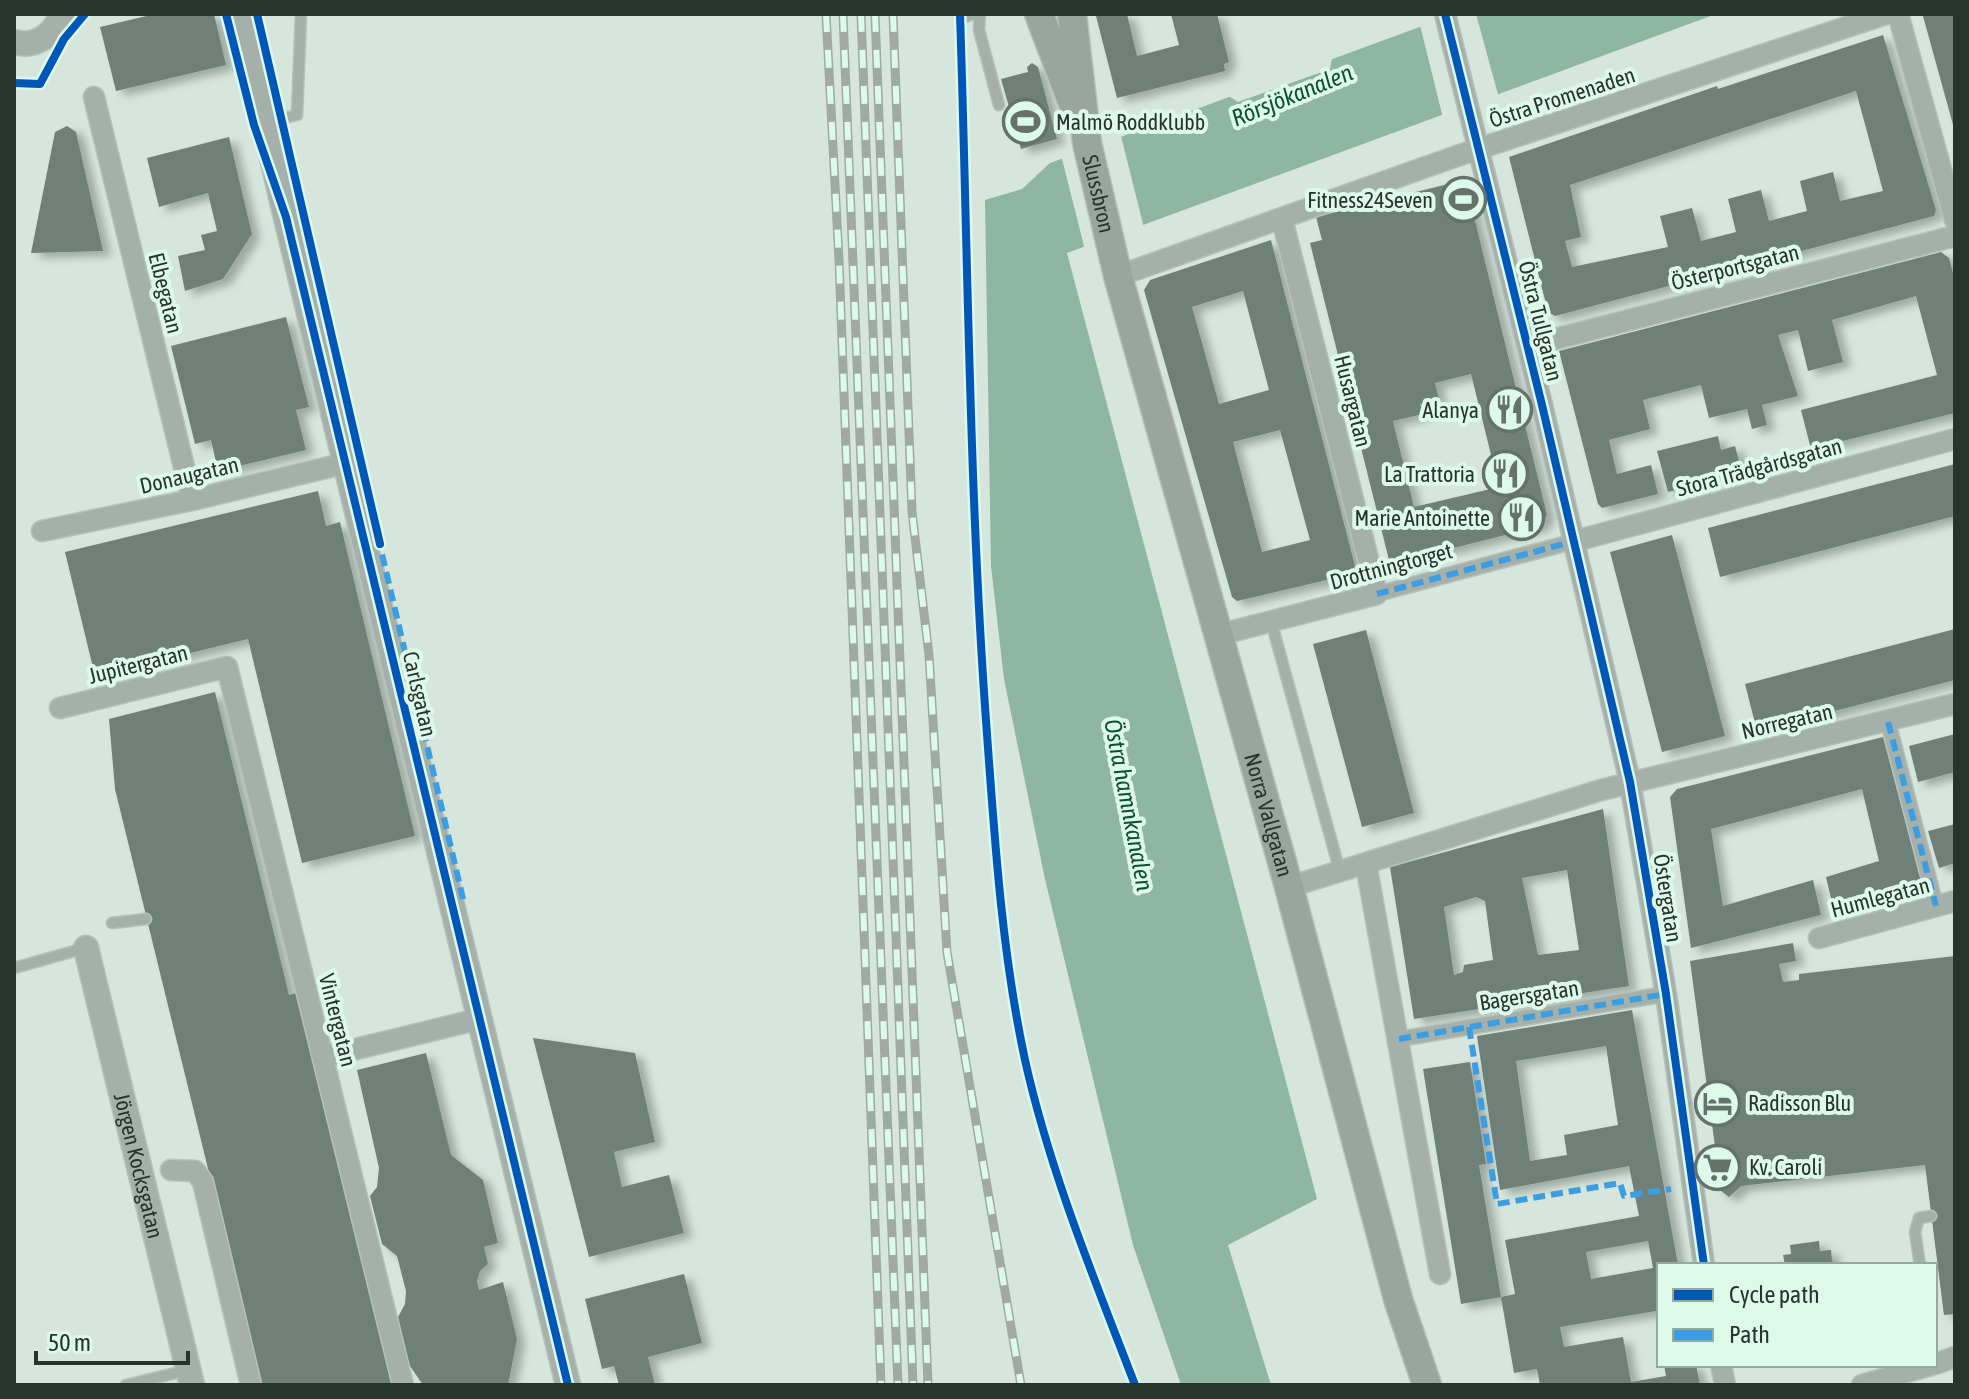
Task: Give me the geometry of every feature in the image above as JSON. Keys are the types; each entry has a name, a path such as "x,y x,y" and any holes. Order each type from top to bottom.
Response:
{"main road":[{"path":"1039,14 1087,143"},
{"path":"1072,14 1087,143"},
{"name":"Slussbron","path":"1087,143 1111,245"},
{"name":"Norra Vallgatan","path":"1111,245 1289,887 1398,1299 1427,1385"}],"street":[{"name":"Carlsgatan","path":"226,14 282,201 568,1385"},
{"name":"Carlsgatan","path":"240,14 259,124"},
{"name":"Östra Promenaden","path":"1118,276 1481,149 1886,14"},
{"path":"1898,14 1955,220"},
{"name":"Östra Tullgatan","path":"1445,15 1481,149 1575,541"},
{"path":"14,42 42,40 62,18"},
{"name":"Elbegatan","path":"94,97 192,500"},
{"name":"Husargatan","path":"1282,219 1377,594"},
{"name":"Österportsgatan","path":"1528,346 1955,236"},
{"name":"Stora Trädgårdsgatan","path":"1575,541 1955,439"},
{"name":"Donaugatan","path":"42,531 192,500 346,463"},
{"name":"Drottningtorget","path":"1218,635 1575,541"},
{"name":"Östergatan","path":"1575,541 1630,782 1666,994 1704,1263"},
{"name":"Jupitergatan","path":"60,708 227,667"},
{"name":"Vintergatan","path":"227,667 403,1385"},
{"name":"Norregatan","path":"1630,782 1955,704"},
{"path":"1888,722 1946,904"},
{"path":"1289,887 1630,782"},
{"path":"1366,864 1440,1274"},
{"name":"Humlegatan","path":"1819,938 1946,904"},
{"name":"Jörgen Kocksgatan","path":"86,948 190,1377"},
{"name":"Bagersgatan","path":"1399,1039 1666,994"},
{"path":"323,1057 479,1019"},
{"name":"Jörgen Kocksgatan","path":"171,1170 195,1171 203,1182 251,1385"},
{"path":"1862,1385 1917,1367"}],"lane":[{"path":"259,124 297,115 301,14"},
{"path":"960,19 973,14"},
{"path":"980,14 979,30 999,105"},
{"path":"1271,621 1340,872"},
{"path":"112,923 146,919"},
{"path":"14,968 86,948"},
{"path":"1920,1263 1915,1232 1919,1218 1931,1216"},
{"path":"126,1385 190,1377"}],"water":[{"path":"1455,14 1716,14 1067,253 1317,1199 1228,1245 1271,1385 1181,1385 1133,1245 1045,879 1004,679 991,566 985,200 1022,189 1050,163"}],"pier":[{"path":"1450,14 1476,14 1499,98 1443,118 1420,25"},
{"path":"1332,58 1330,69 1238,102 1227,95"},
{"path":"1121,136 1144,228 1085,250 1061,155"}],"building":[{"path":"155,14 214,14 226,65 116,91 100,27"},
{"path":"1127,14 1137,56 1179,45 1171,14 1217,14 1229,62 1224,64 1225,71 1117,98 1096,16"},
{"path":"1955,14 1955,132 1923,16"},
{"path":"1883,35 1936,210 1934,216 1555,316 1548,312 1509,157 1717,86 1718,89","holes":["1856,91 1883,191 1840,201 1833,172 1800,181 1807,211 1769,221 1761,190 1728,199 1736,232 1701,241 1692,208 1660,216 1668,247 1572,267 1565,241 1581,237 1570,185"]},
{"path":"1032,63 1038,67 1057,139 1021,149 1001,79 1028,72 1027,67"},
{"path":"67,126 76,132 103,251 31,253 55,132"},
{"path":"229,137 252,234 223,279 185,291 178,256 205,250 201,235 217,231 208,193 159,207 147,158"},
{"path":"1460,181 1464,197 1469,196 1547,515 1541,526 1390,564 1310,243 1322,240 1316,217","holes":["1471,374 1499,487 1414,507 1393,421 1423,414 1420,404 1439,399 1435,383"]},
{"path":"1271,240 1355,566 1348,575 1237,601 1232,597 1144,290 1150,280","holes":["1243,291 1269,390 1219,404 1192,307","1280,430 1310,540 1262,552 1233,442"]},
{"path":"1941,252 1949,258 1955,281 1955,413 1811,449 1801,410 1937,375 1916,296 1832,320 1843,362 1808,371 1798,330 1778,335 1798,396 1762,405 1767,425 1752,429 1747,409 1709,418 1701,385 1643,400 1650,429 1609,440 1617,474 1651,465 1658,494 1602,508 1598,504 1559,351"},
{"path":"286,317 309,407 296,410 306,450 218,471 211,440 195,444 171,346"},
{"path":"1718,436 1721,450 1735,446 1742,473 1668,492 1657,451"},
{"path":"1955,464 1955,516 1720,577 1708,528"},
{"path":"318,491 326,526 340,522 415,836 302,863 248,639 95,676 65,552"},
{"path":"1672,535 1725,736 1662,752 1610,552"},
{"path":"1955,629 1955,680 1757,731 1745,684"},
{"path":"1366,630 1414,813 1362,827 1313,644"},
{"path":"215,692 289,995 300,992 394,1385 261,1385 115,789 109,719"},
{"path":"1955,734 1955,772 1918,782 1909,746"},
{"path":"1883,737 1923,889 1834,911 1826,877 1879,861 1862,789 1711,829 1723,906 1813,880 1821,915 1691,948 1670,797 1677,789"},
{"path":"1603,809 1629,986 1414,1019 1390,867","holes":["1567,870 1579,950 1538,955 1522,878","1476,897 1485,901 1493,960 1464,965 1463,972 1454,975 1444,907"]},
{"path":"1955,824 1955,863 1939,868 1928,831"},
{"path":"1793,943 1796,961 1779,964 1783,982 1799,980 1799,974 1955,956 1955,1314 1944,1315 1925,1165 1741,1186 1729,1197 1716,1187 1719,1176 1690,961"},
{"path":"1632,1010 1678,1263 1657,1263 1657,1314 1656,1311 1560,1327 1564,1347 1623,1337 1631,1382 1666,1376 1664,1367 1696,1367 1700,1385 1540,1385 1537,1369 1514,1373 1501,1297 1515,1294 1505,1240 1639,1216 1629,1166 1500,1190 1477,1036","holes":["1606,1046 1618,1125 1564,1135 1567,1155 1530,1161 1516,1061","1648,1241 1653,1268 1591,1279 1586,1252"]},
{"path":"533,1038 635,1053 655,1142 614,1152 622,1187 669,1175 684,1233 589,1257"},
{"path":"426,1053 451,1155 483,1180 498,1243 484,1247 488,1264 480,1271 477,1281 479,1290 503,1282 517,1339 508,1385 423,1385 408,1363 398,1317 405,1304 406,1291 397,1256 382,1244 370,1196 377,1187 379,1168 357,1070"},
{"path":"1470,1062 1486,1164 1479,1165 1501,1297 1461,1304 1423,1069"},
{"path":"1819,1241 1820,1251 1831,1250 1835,1263 1785,1263 1783,1255 1791,1254 1790,1245"},
{"path":"684,1274 702,1343 648,1357 655,1385 619,1385 614,1366 602,1369 585,1299"}],"railway":[{"path":"826,14 839,260 881,1385"},
{"path":"843,14 898,1385"},
{"path":"861,14 913,1385"},
{"path":"875,14 928,1385"},
{"path":"893,14 912,512 929,655 947,952 1021,1385"}],"marked path":[{"path":"378,537 464,903"},
{"path":"1377,594 1575,541"},
{"path":"1888,722 1936,906"},
{"path":"1399,1039 1666,994"},
{"path":"1469,1027 1497,1204 1620,1183 1624,1196 1671,1189"}],"cycle path":[{"path":"14,83 40,84 64,39 85,14"},
{"path":"226,14 254,125 286,217 568,1385"},
{"path":"257,14 380,544"},
{"path":"960,14 976,554 996,857 1005,939 1017,1020 1035,1102 1074,1224 1135,1385"},
{"path":"1445,14 1542,405 1630,782 1666,994 1704,1263"}],"place":[{"name":"Malmö Roddklubb","path":"1025,122"},
{"name":"Fitness24Seven","path":"1464,200"},
{"name":"Alanya","path":"1510,410"},
{"name":"La Trattoria","path":"1506,474"},
{"name":"Marie Antoinette","path":"1521,518"},
{"name":"Radisson Blu","path":"1717,1103"},
{"name":"Kv. Caroli","path":"1718,1167"}],"water label":[{"name":"Rörsjökanalen","path":"1292,95"},
{"name":"Östra hamnkanalen","path":"1129,805"}]}
